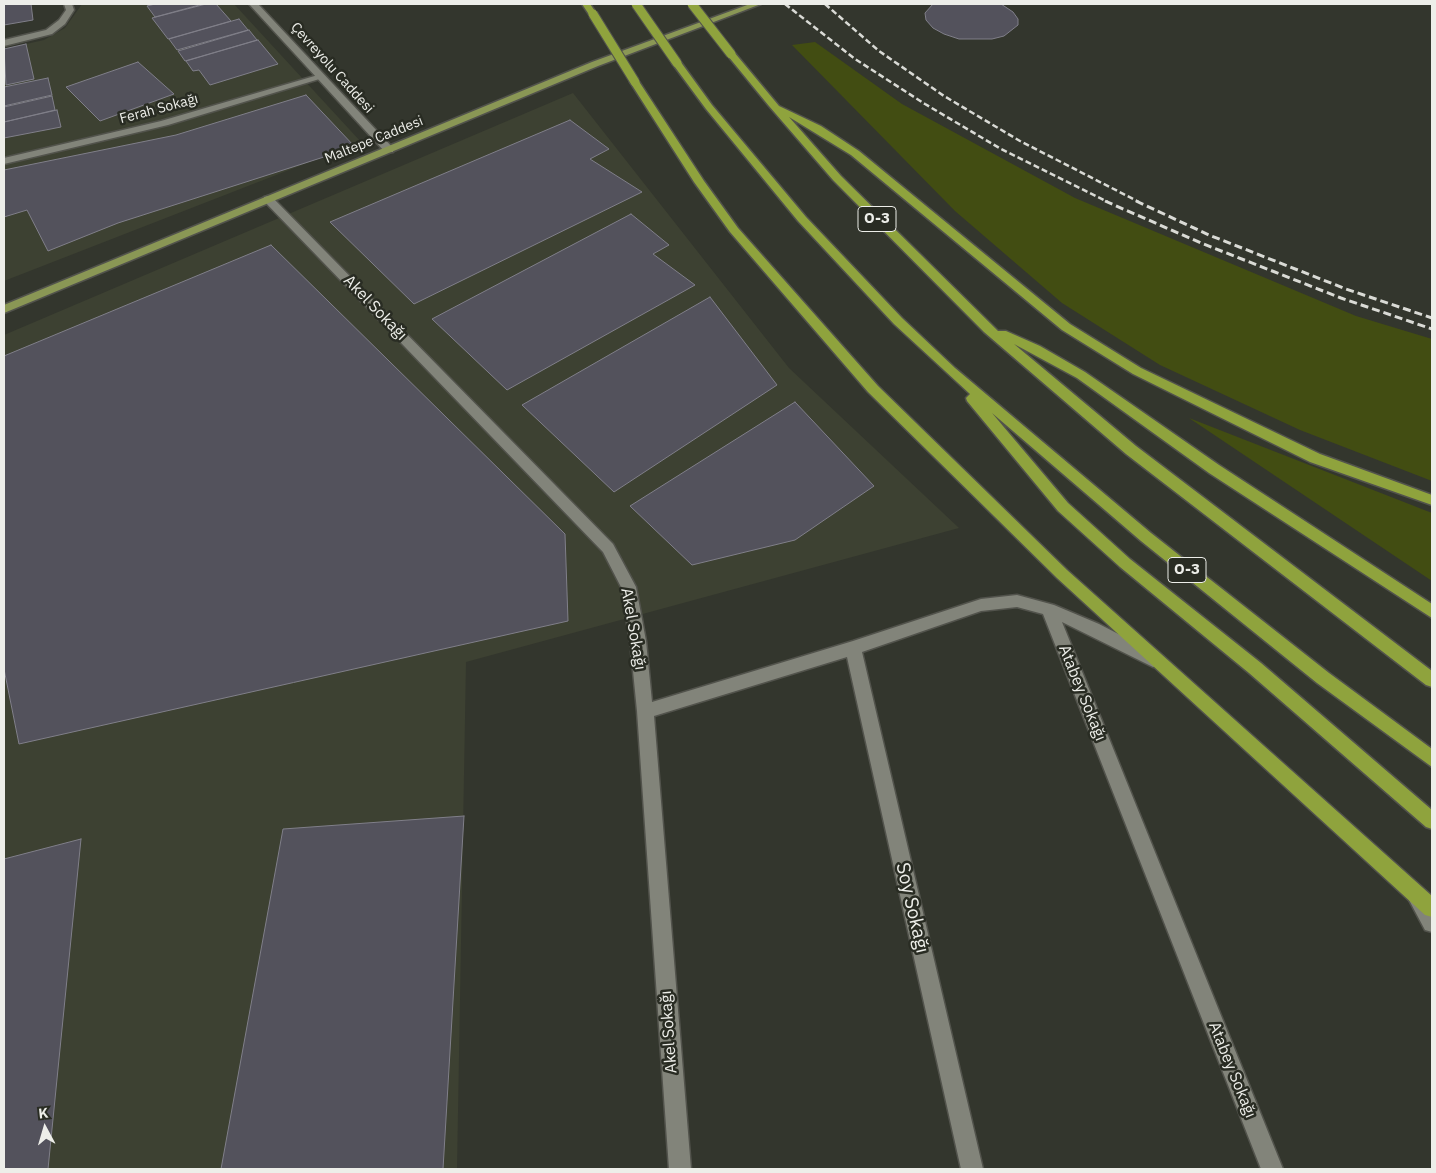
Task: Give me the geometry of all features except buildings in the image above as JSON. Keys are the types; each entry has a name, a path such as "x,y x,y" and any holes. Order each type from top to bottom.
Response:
{"highway":[{"path":"586,4 699,182 734,230 873,389 1062,574 1432,908"},
{"name":"O-3","path":"636,4 709,107 802,219 891,314 951,371 1146,537 1323,678 1432,758"},
{"name":"O-3","path":"692,4 772,104 837,178 988,329 1131,450 1432,680"},
{"path":"772,104 817,128 855,153 1026,297 1066,327 1137,371 1316,458 1432,500"},
{"path":"988,329 1036,349 1081,374 1214,469 1432,612"},
{"path":"951,371 1010,446 1063,506 1125,563 1255,668 1432,821"}],"main road":[{"name":"Maltepe Caddesi","path":"4,309 595,64 757,4"}],"street":[{"path":"4,43 49,32 62,22 70,10 68,4"},
{"name":"Çevreyolu Caddesi","path":"254,4 389,150"},
{"name":"Ferah Sokağı","path":"4,161 164,123 320,77"},
{"name":"Akel Sokağı","path":"268,199 608,548 628,587 638,641 645,711 680,1169"},
{"path":"645,711 853,648 981,605 1017,601 1049,609 1094,628 1161,664"},
{"name":"Atabey Sokağı","path":"1049,609 1272,1169"},
{"name":"Soy Sokağı","path":"853,648 972,1169"},
{"path":"1410,888 1432,923"}],"shaded area":[{"path":"82,4 234,4 361,142 4,281 4,49 44,40 65,28"},
{"path":"573,93 789,368 959,528 466,662 457,1169 4,1169 4,335"}],"green space":[{"path":"815,42 902,104 1075,198 1356,316 1432,339 1432,481 1300,430 1160,365 1062,303 955,211 792,45"},
{"path":"1189,418 1432,513 1432,581"}],"railway":[{"path":"785,4 855,59 925,104 1001,149 1108,202"},
{"path":"825,4 879,51 944,96 1020,141 1139,202"},
{"path":"1105,201 1201,243 1341,298 1432,329"},
{"path":"1136,201 1209,235 1346,289 1432,318"}]}
